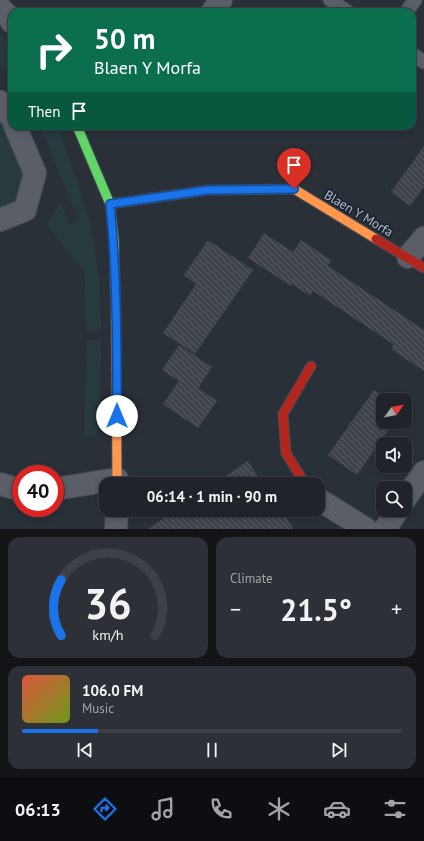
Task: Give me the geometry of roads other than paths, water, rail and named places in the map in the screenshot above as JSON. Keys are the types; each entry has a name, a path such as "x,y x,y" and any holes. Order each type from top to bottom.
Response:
{"street":[{"path":"0,8 8,16"},
{"path":"0,102 8,113"},
{"path":"0,220 25,210 35,173 18,130"},
{"path":"79,130 110,204 114,240 117,339 117,477"},
{"name":"Blaen Y Morfa","path":"110,204 208,190 294,189 416,262"},
{"path":"416,262 424,238"},
{"path":"301,477 286,453 283,414 311,366"},
{"path":"412,489 424,472"},
{"path":"64,488 99,483"},
{"path":"0,484 12,487"},
{"path":"325,503 366,529"},
{"path":"116,529 117,517"},
{"path":"384,529 393,517"}],"lane":[{"path":"330,0 342,8"}]}
